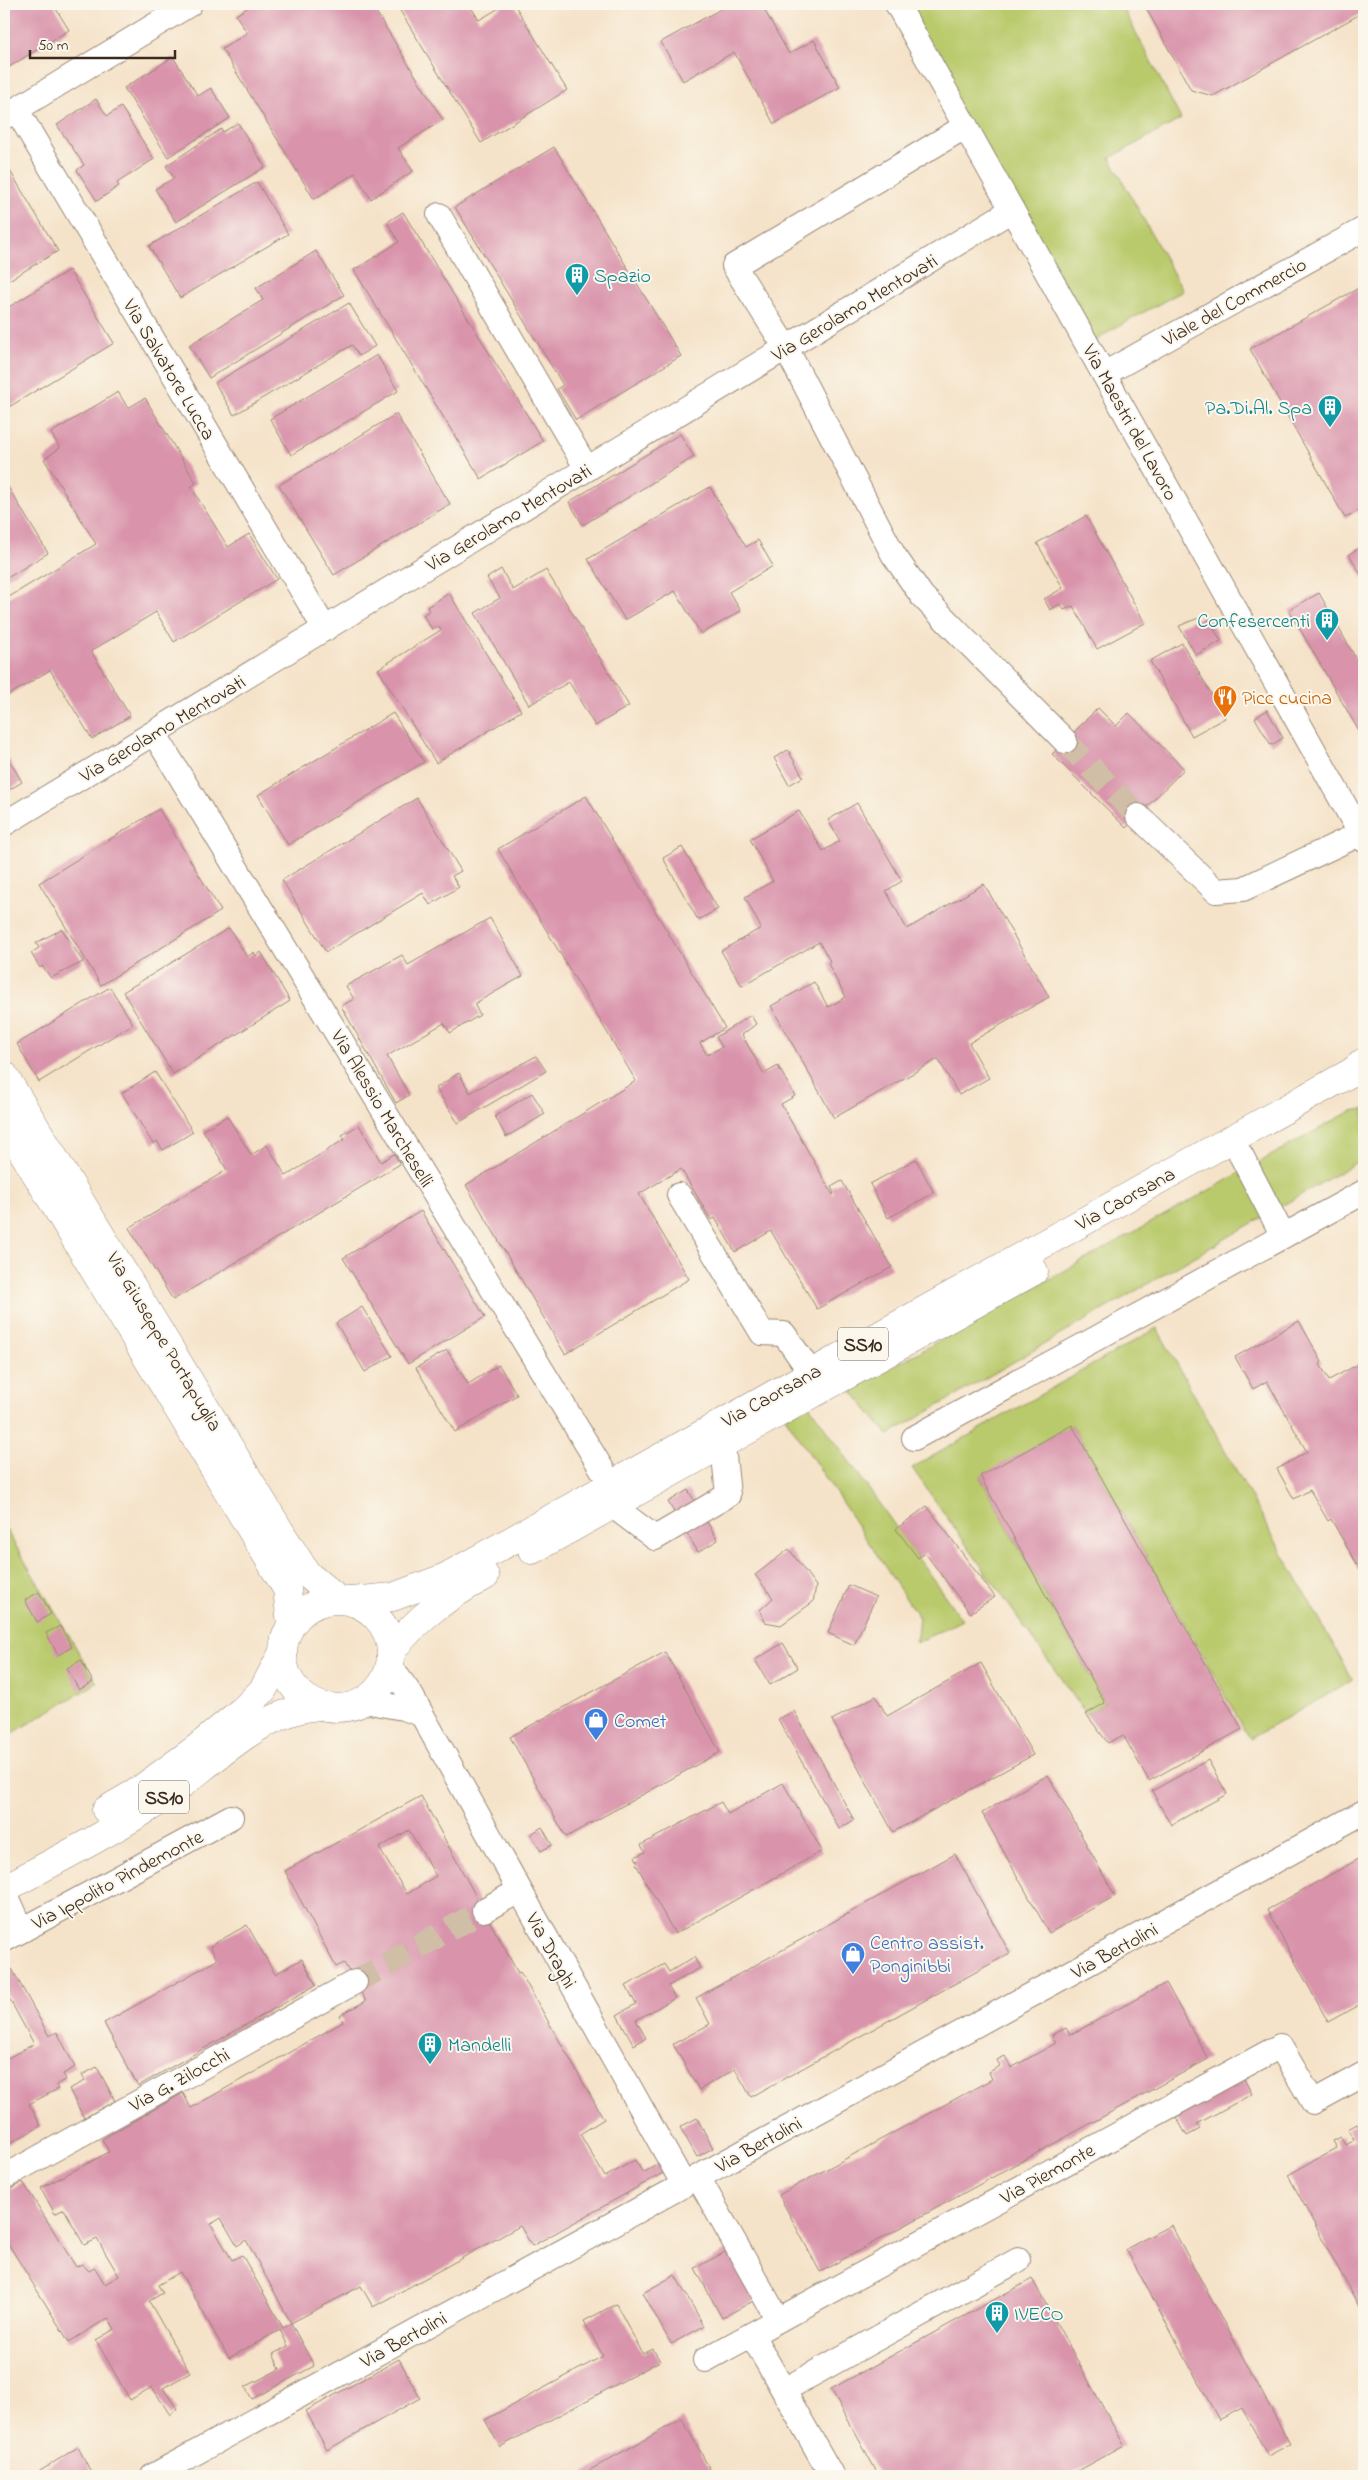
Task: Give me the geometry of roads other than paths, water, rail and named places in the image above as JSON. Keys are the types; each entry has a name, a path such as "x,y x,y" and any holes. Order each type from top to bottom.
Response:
{"main road":[{"name":"Via Caorsana","path":"391,1658 414,1623 443,1600 811,1373 1352,1072 1364,1062"},
{"name":"Via Giuseppe Portapuglia","path":"4,1075 307,1574 344,1600"},
{"name":"Via Caorsana","path":"344,1600 393,1597 437,1581 612,1495 723,1446 1364,1088"},
{"name":"Via Giuseppe Portapuglia","path":"4,1123 287,1589 291,1624"},
{"name":"SS10","path":"320,1706 305,1698 293,1686 285,1671 282,1654 284,1638 291,1624 303,1610 319,1602 344,1600"},
{"path":"344,1600 367,1608 380,1619 388,1634 391,1658"},
{"name":"SS10","path":"4,1867 138,1792 197,1748 244,1710 263,1690 282,1654"},
{"name":"SS10","path":"4,1889 151,1807 268,1722 301,1707 343,1708 364,1701 376,1692 385,1680 391,1658"}],"street":[{"path":"10,113 190,4"},
{"name":"Via Maestri del Lavoro","path":"897,4 1363,835"},
{"name":"Via Salvatore Lucca","path":"10,113 325,629"},
{"path":"966,126 734,266 786,348 888,546 922,596 1065,741"},
{"name":"Via Gerolamo Mentovati","path":"4,824 1012,210"},
{"path":"439,215 587,469"},
{"name":"Viale del Commercio","path":"1104,374 1364,229"},
{"name":"Via Alessio Marcheselli","path":"154,733 612,1495"},
{"path":"1138,816 1216,892 1243,889 1363,835"},
{"path":"1241,1155 1283,1236"},
{"path":"914,1438 1364,1192"},
{"path":"679,1195 762,1333 784,1334 811,1373"},
{"path":"612,1495 655,1538 728,1495 723,1446"},
{"name":"Via Draghi","path":"391,1658 412,1695 420,1714 519,1891 691,2181 778,2320"},
{"path":"364,1701 403,1708 420,1714"},
{"name":"Via Bertolini","path":"152,2476 1364,1812"},
{"name":"Via Ippolito Pindemonte","path":"13,1935 230,1817"},
{"path":"4,1889 13,1935"},
{"path":"484,1910 519,1891"},
{"name":"Via G. Zilocchi","path":"4,2177 355,1982"},
{"name":"Via Piemonte","path":"705,2360 1280,2046 1313,2102 1364,2074"},
{"path":"784,2390 1018,2260"},
{"path":"752,2335 832,2476"}],"tunnel":[{"path":"1065,741 1138,816"},
{"path":"355,1982 484,1910"}],"place":[{"name":"Spazio","path":"577,296"},
{"name":"Pa.Di.Al. Spa","path":"1330,428"},
{"name":"Confesercenti","path":"1327,641"},
{"name":"Picc cucina","path":"1225,718"},
{"name":"Comet","path":"596,1741"},
{"name":"Centro assist. Ponginibbi","path":"853,1975"},
{"name":"Mandelli","path":"430,2065"},
{"name":"IVECO","path":"997,2334"}]}
